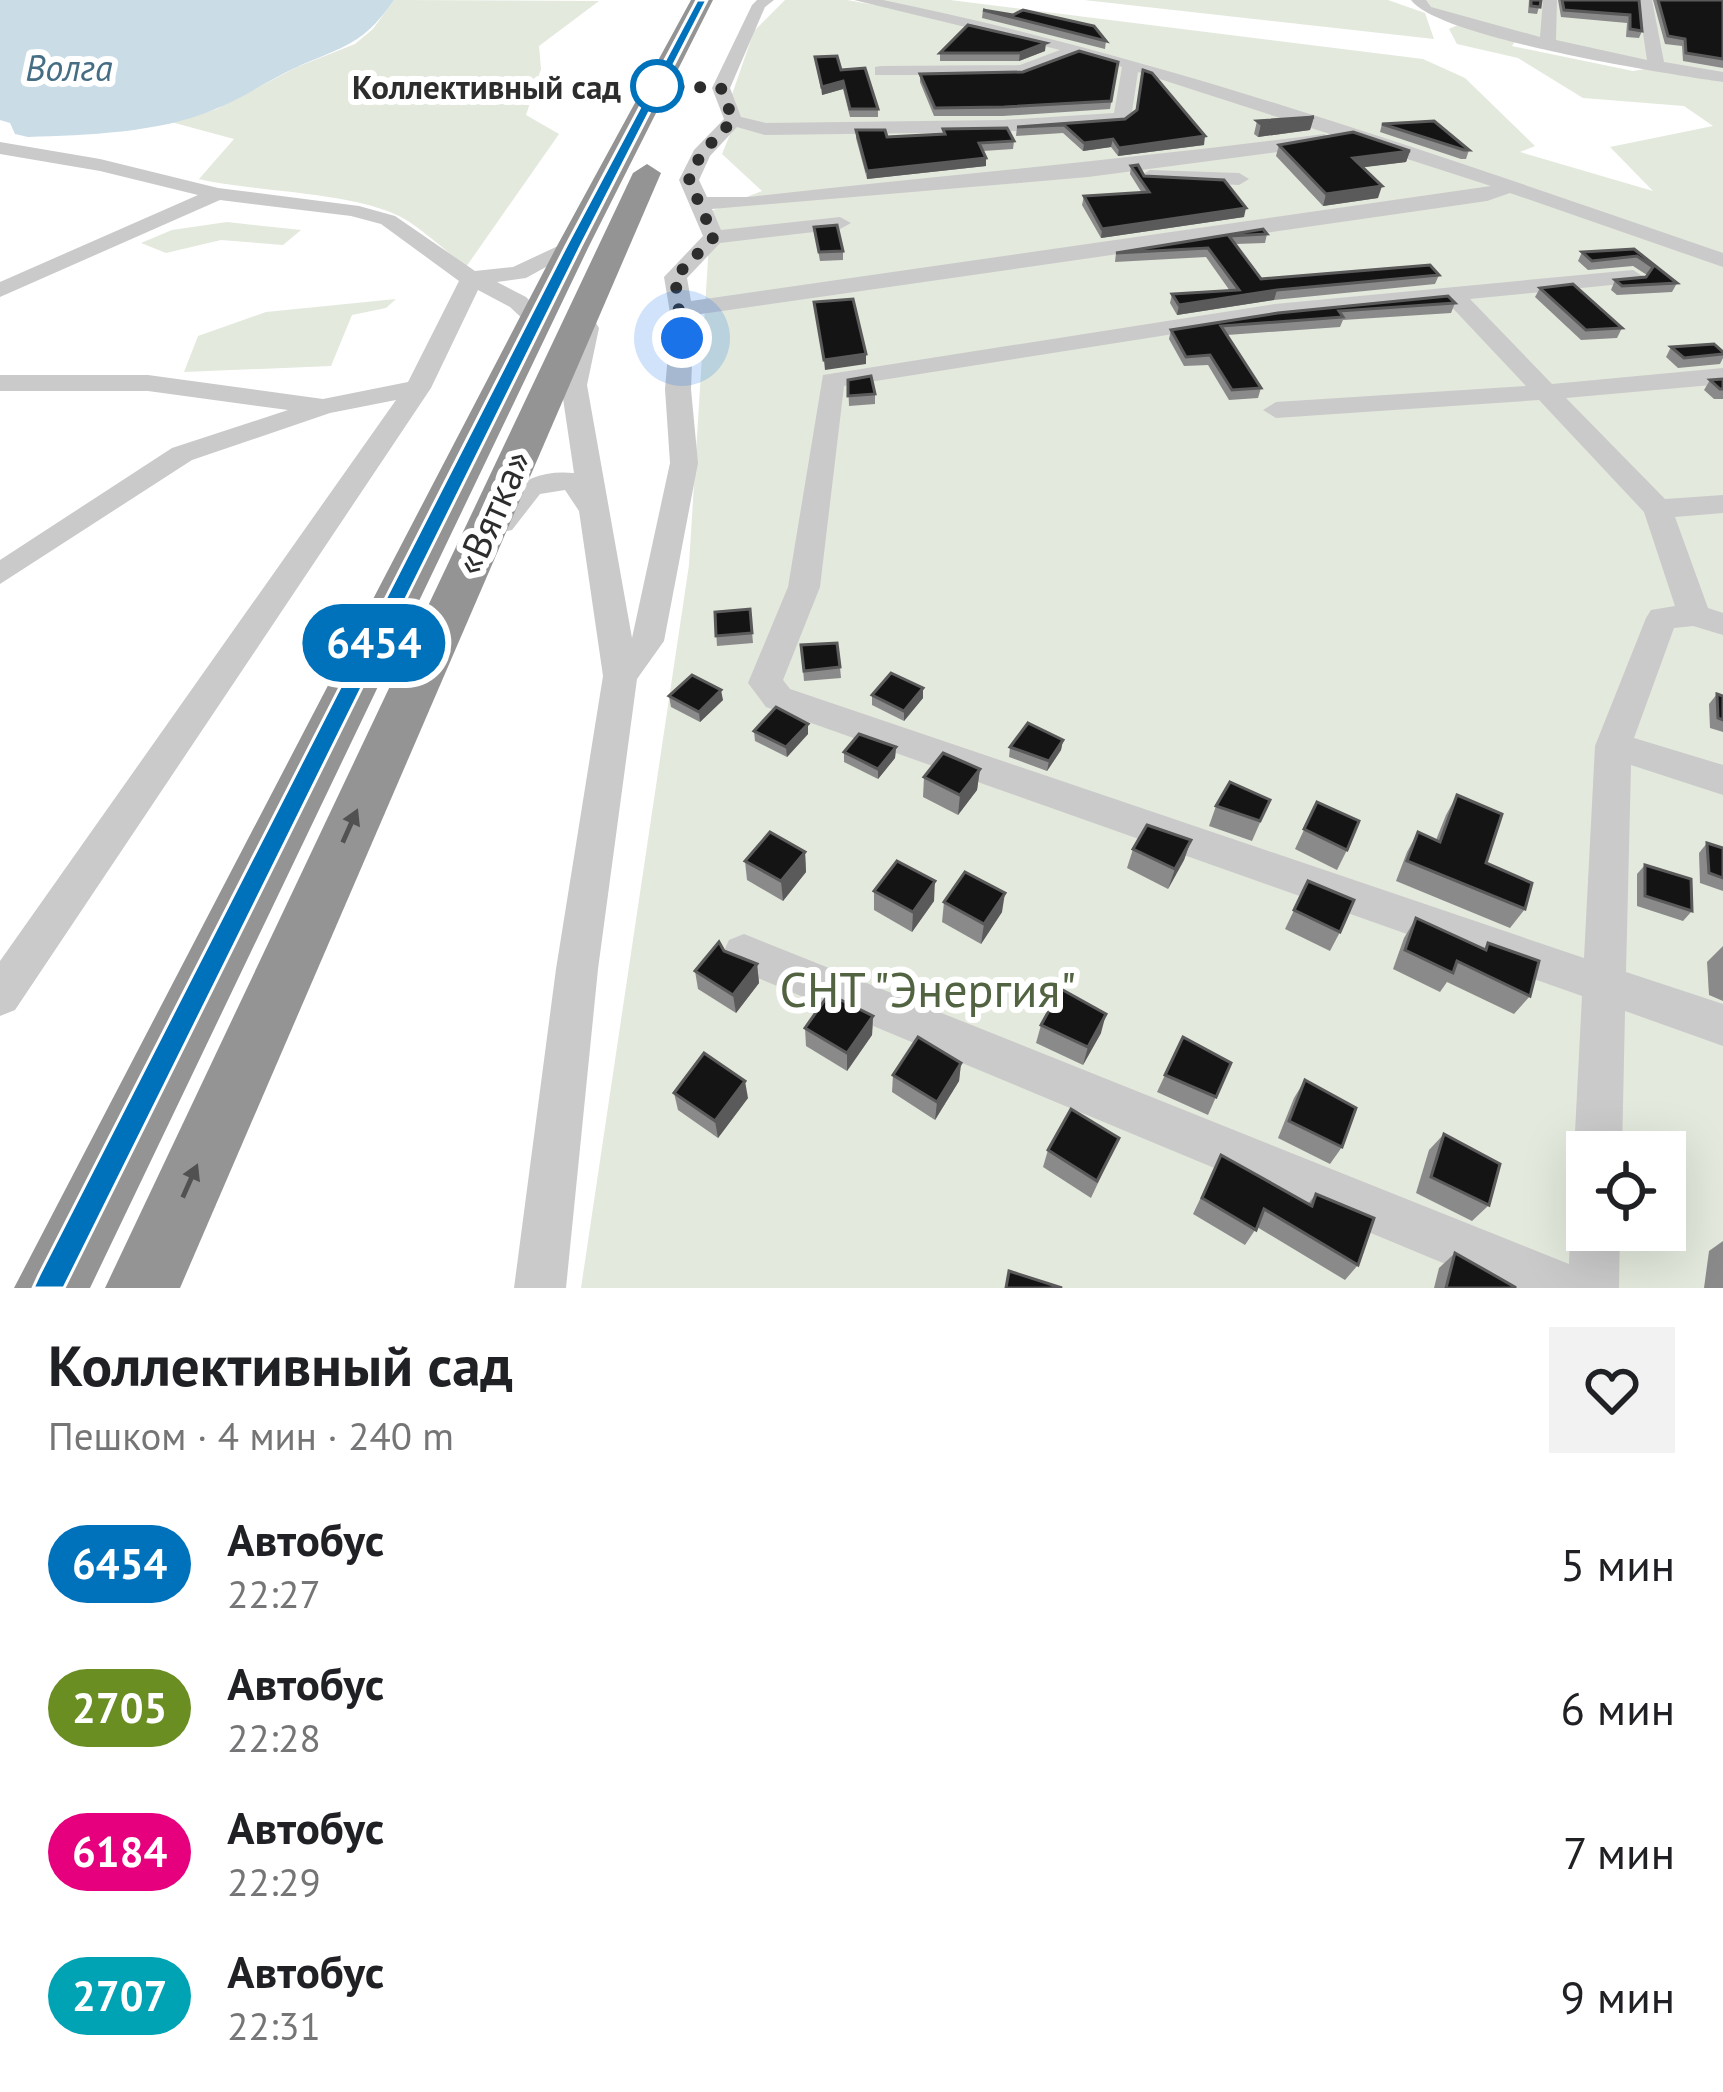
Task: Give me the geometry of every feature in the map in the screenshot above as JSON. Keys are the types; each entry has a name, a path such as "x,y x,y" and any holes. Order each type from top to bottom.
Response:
{"highway":[{"name":"«Вятка»","path":"142,1288 426,657 590,252 702,0"},
{"path":"701,56 728,0"},
{"name":"«Вятка»","path":"52,1288 536,320 590,252 675,113"}],"street":[{"path":"733,120 721,88 759,4 767,0"},
{"path":"861,0 942,15 1131,64 1723,260"},
{"path":"1418,0 1426,10 1450,8 1595,57 1723,76"},
{"path":"1548,40 1550,0"},
{"path":"1645,0 1656,67"},
{"path":"881,71 1022,70 1074,50"},
{"path":"733,120 765,129 1003,126 1122,118 1131,64"},
{"path":"714,237 689,180 701,154 733,120"},
{"path":"1088,171 1181,155 1316,142 1350,133"},
{"path":"0,148 100,165 218,194 352,210 388,220 452,268 518,302 536,320"},
{"path":"700,203 747,203 994,176 1088,171 1239,179"},
{"path":"681,310 1487,195 1508,187"},
{"path":"0,290 218,194"},
{"path":"620,676 648,641 684,463 678,388 681,310 675,277 714,237 840,224"},
{"path":"472,278 518,273 590,252 574,385 620,676 577,969 541,1288"},
{"path":"1633,277 1275,311 832,380 804,590 768,663 765,683 778,698 1723,1025"},
{"path":"0,996 418,388 472,278"},
{"path":"1452,294 1658,509 1708,620 1661,618 1613,746 1599,1131"},
{"path":"1276,410 1411,404 1723,376"},
{"path":"0,383 148,383 323,407"},
{"path":"0,574 182,454 323,407 418,388"},
{"path":"426,657 523,490 542,482 574,482 592,508"},
{"path":"1658,509 1723,504"},
{"path":"1613,746 1723,780"},
{"path":"744,953 1565,1288"},
{"path":"1593,1288 1594,1251"}],"green space":[{"path":"394,0 599,1 539,46 541,69 526,115 559,134 466,267 388,211 336,198 199,179 234,139 171,122 217,109 297,67 355,44"},
{"name":"СНТ \"Энергия\"","path":"785,0 875,5 883,0 950,0 1423,59 1465,78 1535,146 1520,152 1653,191 1610,147 1713,126 1684,106 1583,98 1518,58 1457,44 1449,29 1462,23 1519,35 1512,46 1633,71 1651,68 1448,17 1418,0 1723,0 1723,1288 581,1288 689,565 711,211 762,191 722,154 738,115 728,106 754,31"},
{"path":"1084,0 1388,0 1425,13 1434,39"},
{"path":"227,222 301,230 283,245 221,240 166,253 141,243 172,230"},
{"path":"396,299 386,308 352,315 331,366 184,372 198,336 266,312"}],"water":[{"name":"Волга","path":"0,0 394,0 352,42 192,118 98,134 28,137 15,134 10,123 0,120"}],"building":[{"path":"1562,0 1639,0 1642,31 1630,29 1630,15 1564,10"},
{"path":"1658,0 1723,0 1723,59 1686,53 1685,39 1668,36"},
{"path":"983,10 1013,15 1023,10 1094,26 1106,41"},
{"path":"968,25 1046,43 1020,53 940,53"},
{"path":"1079,51 1118,62 1111,101 935,108 920,74 1023,72"},
{"path":"837,56 841,70 865,68 878,109 850,109 843,81 822,87 815,57"},
{"path":"1143,70 1152,73 1205,136 1119,148 1113,139 1084,143 1064,125 1017,127 1125,119 1137,110"},
{"path":"1314,117 1261,124 1257,121"},
{"path":"1434,121 1469,150 1382,124"},
{"path":"1007,128 1014,141 979,143 986,158 867,171 856,130 885,130 887,137 945,134 943,129"},
{"path":"1353,132 1410,151 1353,158 1382,186 1326,194 1279,145"},
{"path":"1138,165 1144,176 1224,180 1246,208 1102,229 1084,196 1149,192 1131,166"},
{"path":"837,225 843,251 819,252 814,227"},
{"path":"1263,229 1267,234 1229,236 1261,279 1430,265 1439,275 1277,290 1179,305 1172,294 1239,290 1208,248 1116,253"},
{"path":"1634,249 1677,283 1622,286 1615,280 1646,277 1653,267 1637,256 1592,261 1582,252"},
{"path":"1573,284 1622,328 1586,330 1540,288"},
{"path":"1448,296 1455,303 1221,326 1261,388 1232,390 1210,355 1186,357 1171,330 1278,313"},
{"path":"853,299 866,354 824,360 814,302"},
{"path":"1714,344 1723,354 1684,358 1671,347"},
{"path":"871,376 875,394 848,396 848,380"},
{"path":"750,609 752,633 716,636 715,612"},
{"path":"837,643 840,667 804,671 801,645"},
{"path":"891,673 923,688 904,711 872,695"},
{"path":"692,675 721,690 699,712 669,696"},
{"path":"1717,694 1723,696 1723,720 1718,718"},
{"path":"776,707 808,724 786,747 754,731"},
{"path":"1028,723 1063,740 1049,761 1010,747"},
{"path":"859,734 896,747 878,769 844,752"},
{"path":"943,753 980,769 960,795 924,777"},
{"path":"1230,782 1270,800 1260,821 1216,806"},
{"path":"1457,795 1502,814 1486,863 1532,883 1525,909 1407,861 1418,832 1440,842"},
{"path":"1317,802 1359,821 1347,850 1304,829"},
{"path":"1147,825 1191,840 1175,869 1133,849"},
{"path":"770,832 805,852 781,881 745,861"},
{"path":"1707,843 1723,848 1723,878 1709,873"},
{"path":"897,861 935,881 913,912 874,891"},
{"path":"1645,865 1691,879 1692,911 1645,896"},
{"path":"965,872 1005,893 984,924 944,902"},
{"path":"1308,881 1354,900 1340,932 1294,910"},
{"path":"1416,918 1486,950 1488,943 1539,961 1530,996 1457,961 1453,973 1405,950"},
{"path":"719,942 724,951 757,964 733,995 695,971"},
{"path":"1061,989 1106,1014 1088,1047 1041,1025"},
{"path":"829,994 873,1016 847,1053 805,1028"},
{"path":"918,1037 961,1063 937,1102 893,1075"},
{"path":"1183,1037 1231,1063 1216,1097 1165,1075"},
{"path":"704,1053 745,1081 715,1121 674,1093"},
{"path":"1305,1080 1356,1108 1342,1147 1289,1121"},
{"path":"1071,1109 1119,1138 1097,1181 1048,1150"},
{"path":"1444,1134 1500,1164 1489,1205 1431,1177"},
{"path":"1221,1155 1312,1206 1316,1194 1374,1218 1358,1265 1264,1209 1256,1230 1202,1198"},
{"path":"1455,1253 1515,1287 1515,1288 1446,1288"},
{"path":"1009,1271 1062,1288 1006,1288"}],"bus line":[{"name":"6454","path":"51,1288 573,246 702,0"}],"place":[{"name":"Коллективный сад","path":"657,86"}],"route":[{"path":"657,86 721,88 733,120 701,154 689,180 714,237 675,277 682,338"}]}
